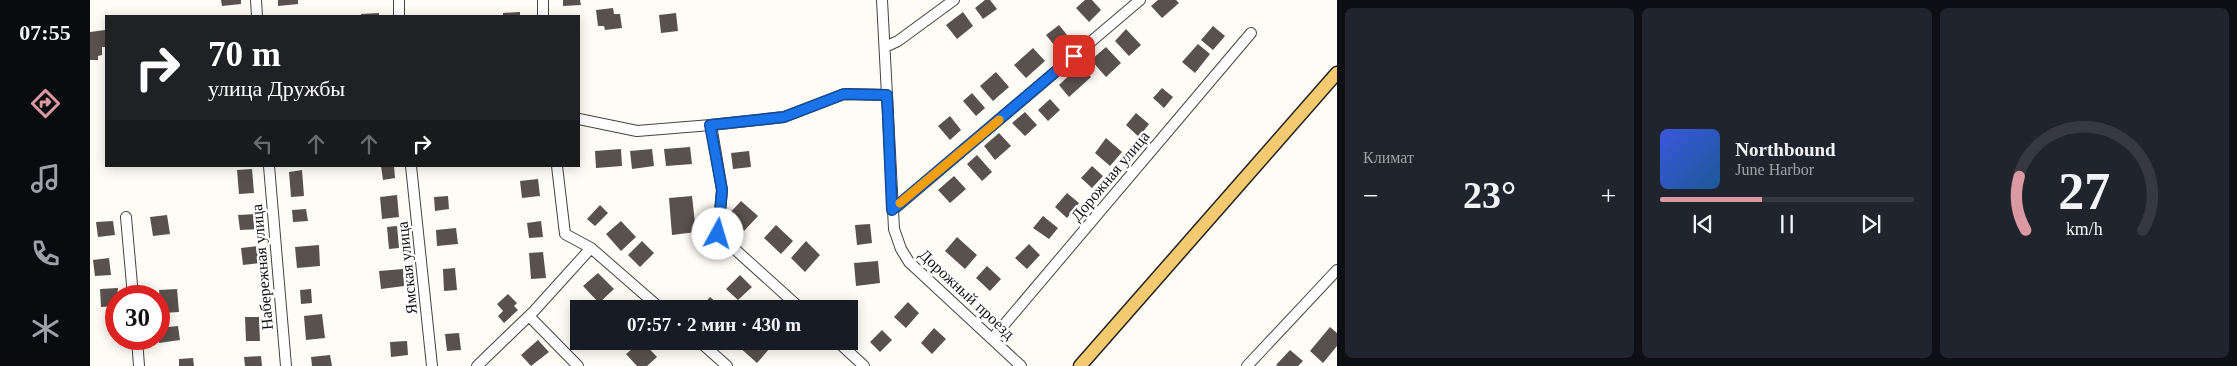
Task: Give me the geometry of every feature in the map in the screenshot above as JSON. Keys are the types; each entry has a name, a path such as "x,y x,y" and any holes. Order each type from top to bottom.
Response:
{"main road":[{"path":"1080,366 1337,72"}],"street":[{"path":"256,0 257,15"},
{"path":"399,0 399,15"},
{"path":"543,0 543,15"},
{"name":"Дорожный проезд","path":"882,0 892,210 894,229 901,249 909,262 1022,366"},
{"path":"885,47 898,41 954,0"},
{"path":"892,210 1140,0"},
{"name":"Дорожная улица","path":"992,339 1252,33"},
{"path":"582,119 637,131 784,117 844,94 887,95"},
{"path":"710,125 722,190 718,234 791,300"},
{"name":"Набережная улица","path":"269,167 286,366"},
{"name":"Ямская улица","path":"411,167 432,366"},
{"path":"557,167 565,234 591,248 651,300"},
{"path":"126,217 132,285"},
{"path":"477,366 529,316 591,248"},
{"path":"1247,366 1337,270"},
{"path":"529,316 578,366"},
{"path":"138,350 139,366"},
{"path":"709,350 728,366"},
{"path":"847,350 864,366"}],"building":[{"path":"221,0 241,0 241,4 222,6"},
{"path":"278,0 298,0 298,4 278,6"},
{"path":"563,0 580,0 581,5 563,6"},
{"path":"985,0 990,0 997,9 983,19 975,8"},
{"path":"1085,0 1092,0 1101,10 1089,22 1076,8"},
{"path":"1158,0 1176,0 1179,3 1162,18 1151,6"},
{"path":"613,8 614,14 620,14 622,28 605,30 604,26 598,26 596,10"},
{"path":"520,12 520,15 503,15 503,13"},
{"path":"963,12 973,26 957,39 946,25"},
{"path":"379,13 379,15 361,15"},
{"path":"676,13 678,31 661,33 659,15"},
{"path":"1059,25 1071,40 1058,50 1046,35"},
{"path":"1213,26 1225,36 1213,50 1201,40"},
{"path":"1126,29 1141,45 1129,56 1115,41"},
{"path":"105,30 105,47 102,47 102,55 98,56 98,60 90,60 90,32"},
{"path":"1198,44 1210,54 1195,73 1182,62"},
{"path":"1106,47 1121,63 1106,77 1091,60"},
{"path":"1033,48 1045,61 1026,78 1014,65"},
{"path":"1080,65 1091,77 1069,97 1059,85"},
{"path":"996,72 1009,87 993,101 980,86"},
{"path":"1162,88 1173,97 1164,108 1153,98"},
{"path":"972,93 985,108 976,116 963,101"},
{"path":"1050,99 1060,110 1048,121 1038,110"},
{"path":"1025,112 1037,125 1025,136 1012,123"},
{"path":"1136,113 1149,124 1139,137 1126,125"},
{"path":"950,116 961,130 950,140 938,126"},
{"path":"999,133 1011,146 995,160 984,146"},
{"path":"1106,138 1122,152 1110,166 1095,153"},
{"path":"690,147 692,164 666,166 664,149"},
{"path":"621,149 622,166 596,168 595,151"},
{"path":"652,149 654,166 632,169 630,151"},
{"path":"749,151 751,167 733,169 731,153"},
{"path":"977,155 992,172 982,181 967,164"},
{"path":"1092,166 1103,176 1092,188 1081,178"},
{"path":"381,167 394,167 395,178 383,180"},
{"path":"252,169 254,193 239,194 237,170"},
{"path":"302,170 304,196 291,197 289,172"},
{"path":"954,176 966,189 950,203 938,190"},
{"path":"538,179 540,196 522,198 520,181"},
{"path":"1067,193 1079,203 1067,218 1055,207"},
{"path":"397,195 399,217 382,219 380,197"},
{"path":"448,196 449,209 435,211 434,197"},
{"path":"692,196 696,232 672,235 669,198"},
{"path":"741,201 758,216 744,231 727,216"},
{"path":"600,205 608,213 595,226 587,219"},
{"path":"306,209 308,221 293,222 292,210"},
{"path":"257,214 259,229 240,230 238,215"},
{"path":"167,215 170,234 153,236 150,217"},
{"path":"1043,216 1058,228 1049,239 1033,228"},
{"path":"113,221 115,235 98,237 96,222"},
{"path":"541,221 543,237 529,238 527,223"},
{"path":"621,221 636,237 621,251 606,234"},
{"path":"870,224 872,243 857,245 855,225"},
{"path":"776,225 793,241 781,254 764,238"},
{"path":"397,226 399,248 389,249 387,227"},
{"path":"456,228 458,244 437,246 436,230"},
{"path":"957,237 977,255 965,269 945,251"},
{"path":"642,241 654,253 640,267 628,255"},
{"path":"806,241 820,255 805,272 791,258"},
{"path":"1029,244 1040,255 1027,269 1015,258"},
{"path":"319,245 320,266 297,268 295,247"},
{"path":"259,246 261,263 243,265 241,248"},
{"path":"543,252 546,278 531,279 529,253"},
{"path":"109,258 111,275 95,276 93,260"},
{"path":"878,261 880,283 856,286 854,263"},
{"path":"987,266 1001,279 990,291 976,278"},
{"path":"455,268 457,290 444,291 443,269"},
{"path":"403,269 404,286 381,289 379,271"},
{"path":"598,273 614,289 602,300 596,300 583,286"},
{"path":"740,275 752,287 738,300 726,289"},
{"path":"100,289 105,289 105,307 101,307"},
{"path":"170,289 177,289 179,312 170,312"},
{"path":"311,289 312,303 301,304 300,290"},
{"path":"508,294 517,303 514,306 518,310 504,323 498,316 503,311 497,304"},
{"path":"908,302 919,313 906,328 894,317"},
{"path":"322,314 325,338 306,340 304,316"},
{"path":"245,317 259,317 260,341 246,341"},
{"path":"178,326 180,340 170,341 170,327"},
{"path":"1330,327 1337,333 1337,346 1323,363 1310,351"},
{"path":"934,328 946,339 932,354 921,343"},
{"path":"882,330 892,340 880,352 870,342"},
{"path":"459,333 461,350 447,351 445,334"},
{"path":"538,340 549,352 531,366 521,355"},
{"path":"407,341 408,355 391,357 390,342"},
{"path":"631,350 650,350 657,357 647,366 637,366 626,354"},
{"path":"742,350 768,350 757,363"},
{"path":"1290,350 1303,361 1298,366 1276,365"},
{"path":"330,355 332,366 312,366 311,357"},
{"path":"261,356 262,366 245,366 244,357"},
{"path":"193,358 194,366 179,366 179,359"}],"slow traffic":[{"path":"900,203 999,120"}],"route":[{"path":"718,234 722,190 710,125 784,117 844,94 887,95 892,210 1074,56"}]}
